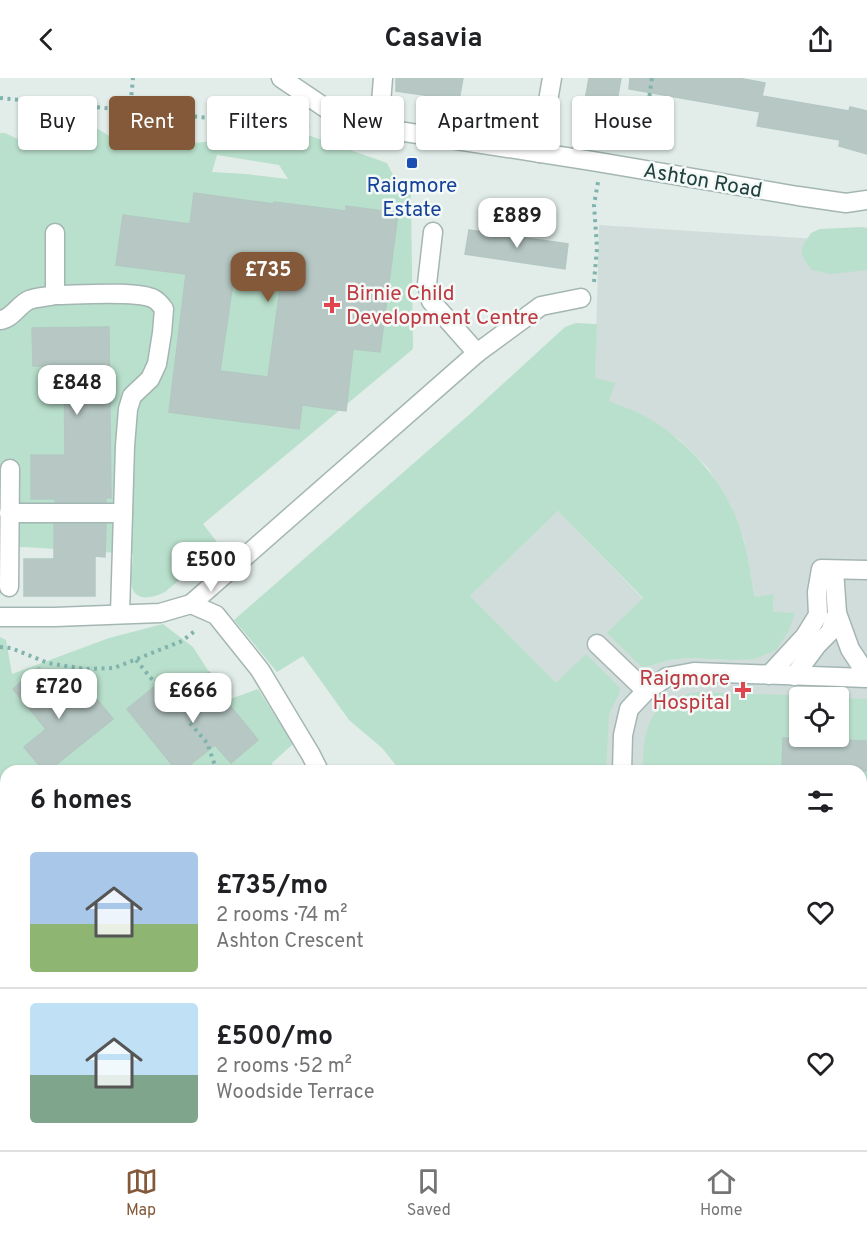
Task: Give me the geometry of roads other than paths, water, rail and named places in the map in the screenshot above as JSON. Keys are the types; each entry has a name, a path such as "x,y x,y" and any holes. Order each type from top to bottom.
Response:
{"street":[{"name":"Ashton Road","path":"281,78 321,105"},
{"path":"382,96 383,78"},
{"path":"539,153 552,78"},
{"name":"Ashton Road","path":"404,132 846,203 867,200"},
{"path":"433,232 426,284 431,301 477,352"},
{"path":"55,233 55,295"},
{"path":"0,320 7,319 22,304 30,300 55,295 146,296 157,300 164,309 157,364 150,379 132,396 128,409 120,614"},
{"path":"0,616 55,617 160,613 191,604 477,352 541,306 587,295"},
{"path":"9,588 10,469"},
{"path":"9,513 123,513"},
{"path":"828,569 867,570"},
{"path":"828,569 837,613 850,649 867,677"},
{"path":"769,675 805,636 818,615 817,592 828,569"},
{"path":"191,604 216,615 260,670 316,765"},
{"path":"794,676 830,632 837,613"},
{"path":"597,644 646,691"},
{"path":"622,765 623,735 629,710 646,691 668,677 694,672 867,677"}],"place":[{"name":"Raigmore Estate","path":"412,163"},
{"name":"Birnie Child Development Centre","path":"332,305"},
{"name":"Raigmore Hospital","path":"743,690"}]}
